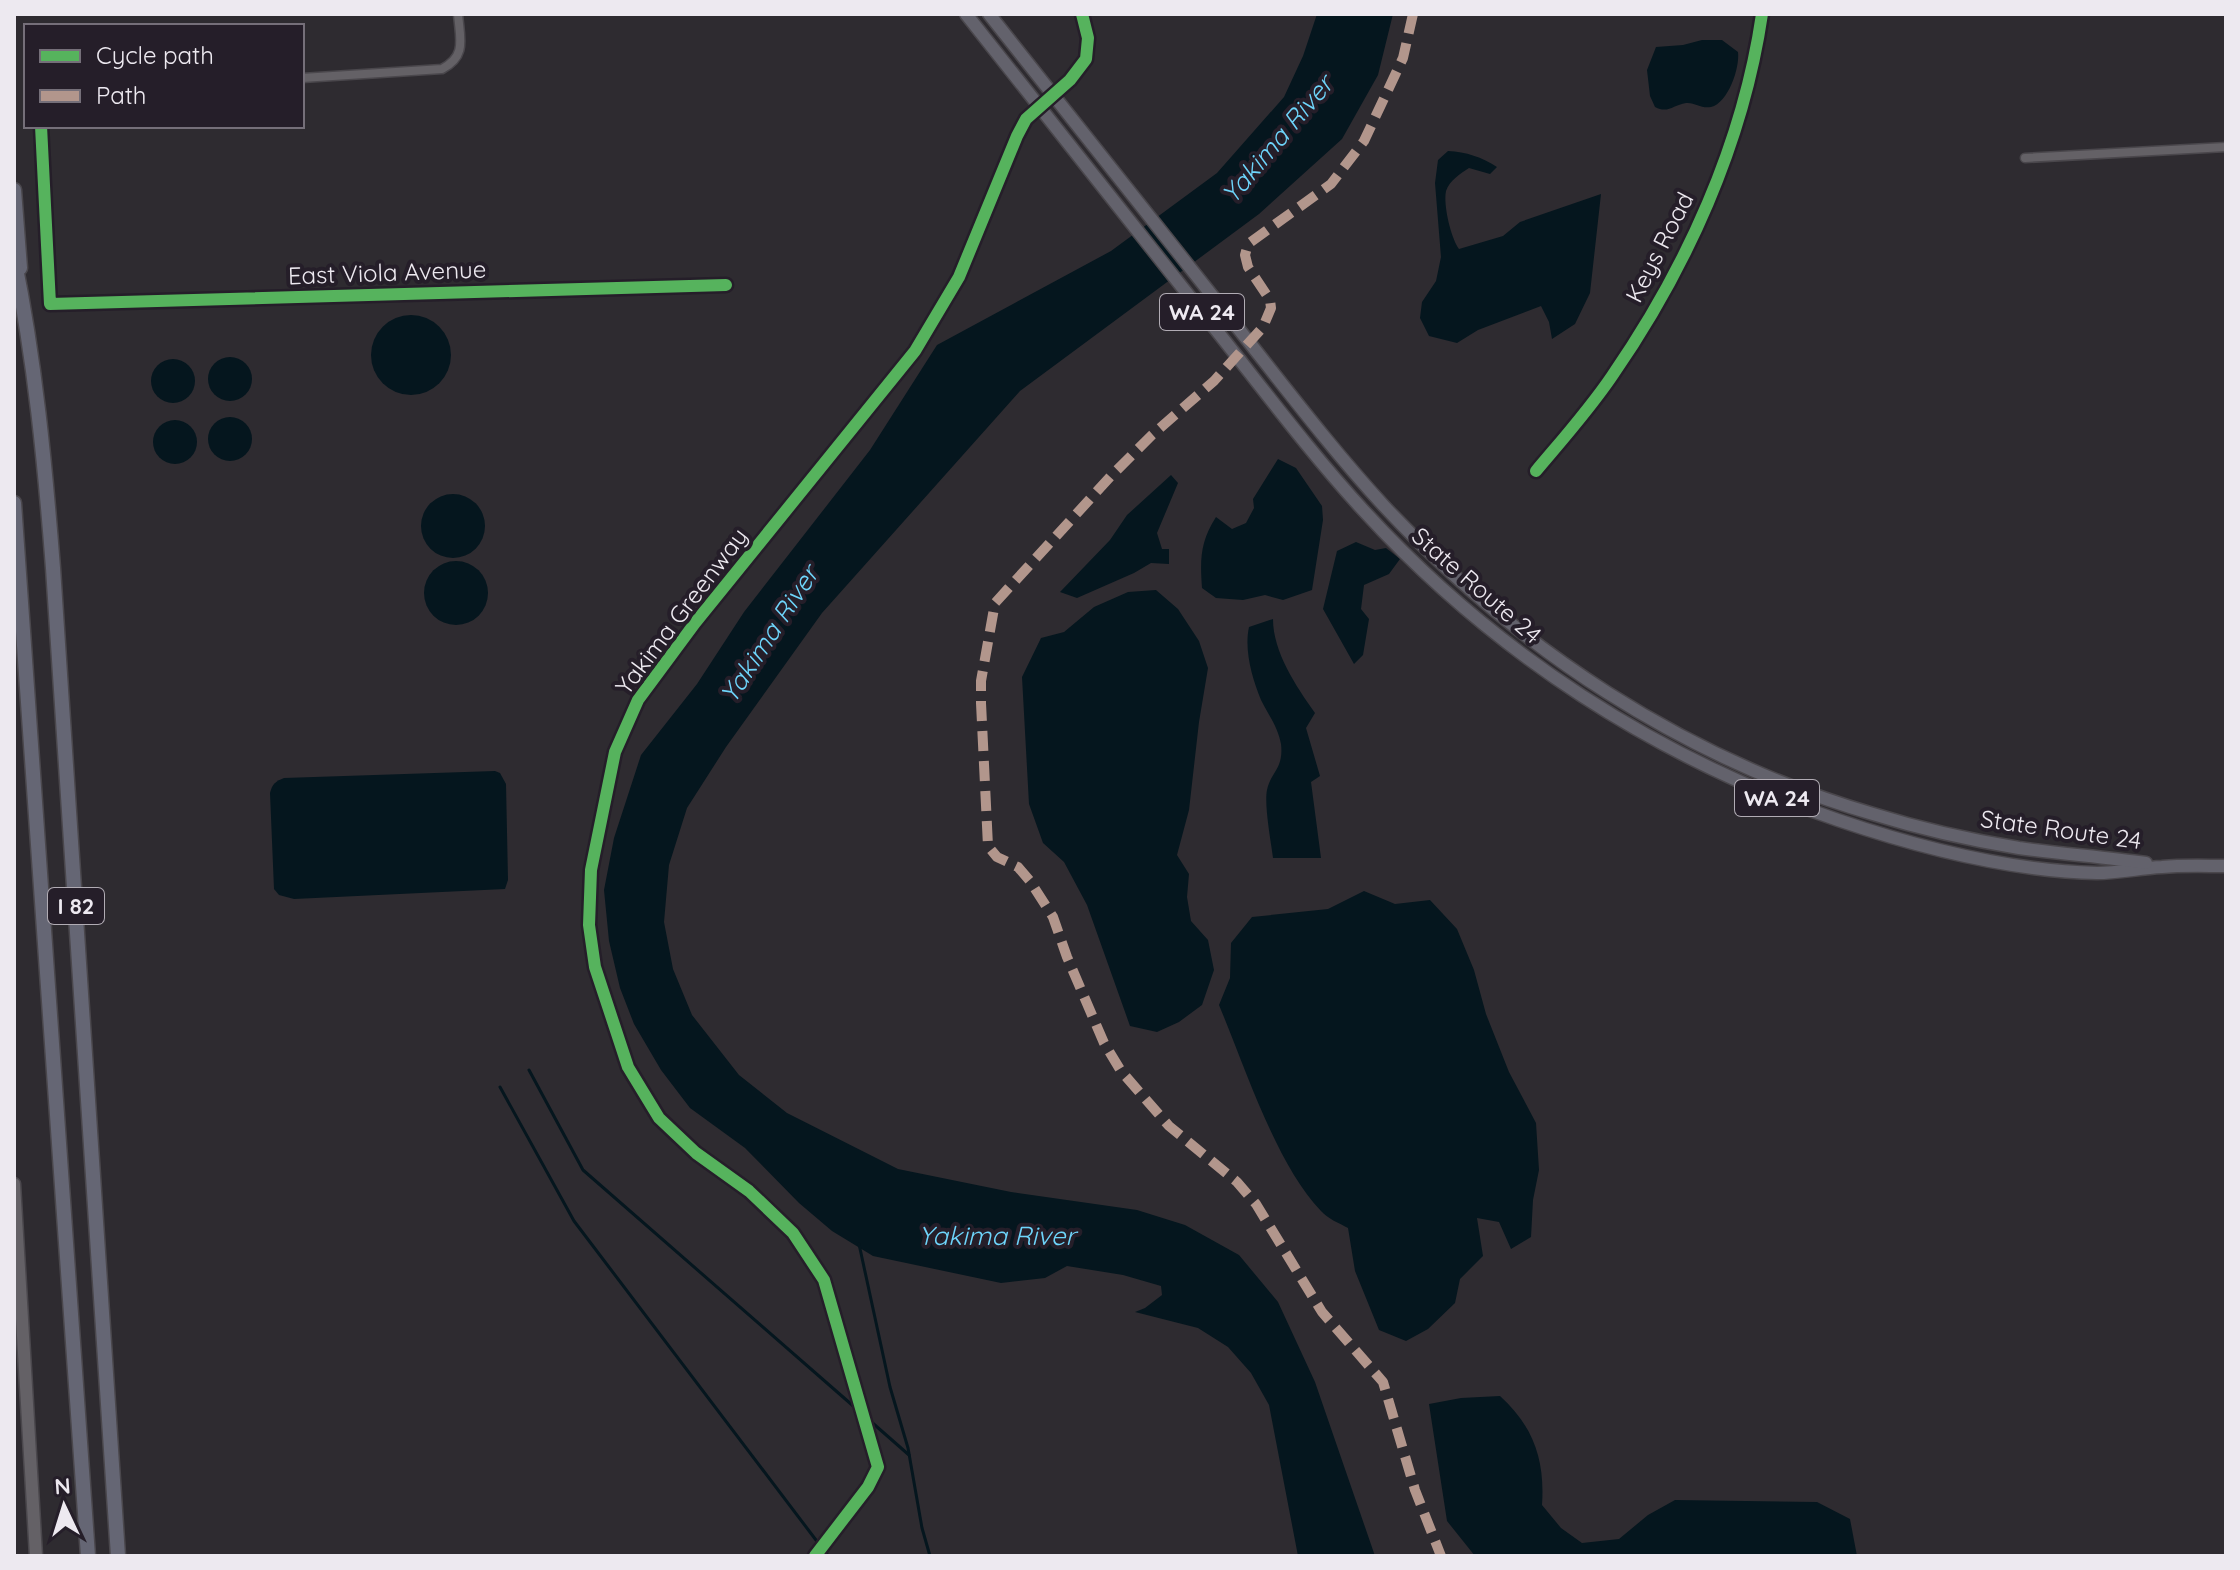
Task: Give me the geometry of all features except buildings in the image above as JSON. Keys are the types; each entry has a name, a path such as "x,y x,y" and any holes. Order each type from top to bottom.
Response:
{"highway":[{"path":"14,190 24,309"},
{"name":"I 82","path":"14,258 42,439 53,568 118,1556"},
{"name":"I 82","path":"14,503 88,1556"},
{"path":"14,534 20,562"}],"main road":[{"name":"State Route 24","path":"966,14 1365,513 1441,588 1517,651 1602,709 1675,752 1759,791 1896,839 1997,861 2100,873 2165,866 2226,866"},
{"name":"State Route 24","path":"989,14 1339,455 1385,507 1455,576 1512,626 1602,690 1698,745 1764,775 1870,814 2019,848 2165,866"}],"street":[{"path":"304,78 442,69 455,62 460,50 458,14"},
{"name":"Keys Road","path":"1536,471 1612,377 1681,261 1705,208 1736,124 1752,68 1762,14"},
{"name":"East Viola Avenue","path":"41,128 50,304 726,285"},
{"path":"2025,158 2226,147"},
{"path":"14,1184 21,1405 36,1556"}],"water":[{"name":"Yakima River","path":"1317,14 1393,14 1378,75 1342,139 1259,214 1020,391 822,613 726,747 687,808 669,865 664,922 673,969 692,1015 739,1075 787,1113 898,1169 1011,1192 1137,1210 1185,1225 1239,1255 1278,1302 1315,1382 1375,1556 1298,1556 1269,1405 1251,1373 1228,1347 1198,1328 1135,1312 1162,1295 1161,1286 1123,1275 1067,1266 1045,1278 1001,1283 873,1256 832,1231 799,1203 745,1148 690,1108 661,1070 634,1024 620,988 609,941 604,890 614,838 641,755 697,684 744,612 870,450 937,345 1111,251 1217,173 1284,97 1303,56"},
{"path":"1722,40 1738,52 1735,75 1728,92 1711,107 1689,103 1667,109 1655,107 1650,96 1647,70 1656,47"},
{"path":"1448,151 1474,156 1497,167 1490,174 1469,168 1446,191 1447,213 1459,249 1503,236 1520,222 1601,194 1590,293 1575,324 1552,339 1549,322 1541,306 1478,330 1457,343 1429,336 1420,318 1422,302 1436,281 1441,257 1435,183 1438,160"},
{"path":"403,315 419,315 440,326 451,347 451,363 440,384 419,395 403,395 389,389 377,377 371,363 371,347 377,333 389,321"},
{"path":"230,357 245,364 252,379 245,394 230,401 215,394 208,379 215,364"},
{"path":"173,359 188,366 195,381 188,396 173,403 158,396 151,381 158,366"},
{"path":"230,417 245,424 252,439 245,454 230,461 215,454 208,439 215,424"},
{"path":"175,420 190,427 197,442 190,457 175,464 160,457 153,442 160,427"},
{"path":"1278,459 1296,468 1322,506 1323,520 1312,590 1283,600 1265,595 1243,600 1216,598 1202,588 1201,560 1207,535 1216,517 1232,529 1246,523 1254,508 1253,499"},
{"path":"1171,475 1178,483 1157,533 1162,549 1169,549 1169,564 1151,563 1077,598 1060,592 1110,540 1127,515"},
{"path":"453,494 476,503 485,526 476,549 453,558 430,549 421,526 430,503"},
{"path":"1356,542 1375,550 1386,548 1400,559 1389,574 1364,585 1361,609 1369,619 1363,655 1354,664 1323,609 1337,551"},
{"path":"456,561 479,570 488,593 479,616 456,625 433,616 424,593 433,570"},
{"path":"1156,590 1178,609 1199,641 1208,668 1189,810 1177,855 1189,874 1187,897 1191,921 1208,940 1214,970 1202,1005 1179,1022 1157,1032 1130,1026 1087,905 1064,862 1043,843 1029,804 1022,677 1041,638 1064,632 1094,607 1128,592"},
{"path":"1273,619 1281,656 1315,713 1306,728 1320,776 1311,782 1321,858 1273,858 1266,797 1279,765 1281,744 1255,683 1248,645 1249,627"},
{"path":"500,773 506,784 508,880 505,889 294,899 279,895 274,889 270,793 279,780"},
{"path":"1364,891 1395,904 1430,900 1457,929 1509,1072 1536,1123 1539,1170 1533,1200 1531,1237 1511,1249 1499,1222 1477,1218 1483,1256 1460,1279 1455,1303 1428,1329 1406,1341 1379,1330 1355,1271 1348,1228 1321,1211 1290,1168 1263,1114 1219,1005 1230,978 1231,943 1252,917 1328,909"},
{"path":"1500,1396 1521,1420 1535,1445 1541,1473 1542,1505 1561,1528 1582,1543 1619,1539 1648,1515 1675,1500 1817,1502 1850,1519 1857,1556 1475,1556 1447,1521 1429,1404"}],"waterway":[{"path":"529,1070 583,1170 859,1411"},
{"path":"500,1087 574,1221 819,1544"},
{"path":"859,1244 890,1387 908,1448 930,1556"},
{"path":"868,1419 909,1455"},
{"path":"825,1551 828,1556"}],"marked path":[{"path":"1413,14 1403,58 1364,141 1331,184 1248,244 1245,255 1248,267 1270,300 1271,308 1263,327 1214,381 1111,476 995,603 981,681 981,703 988,846 997,857 1018,867 1053,917 1104,1043 1121,1071 1169,1126 1237,1182 1256,1204 1322,1312 1383,1382 1415,1490 1441,1556"}],"cycle path":[{"name":"Yakima Greenway","path":"815,1556 868,1487 878,1467 824,1280 793,1233 749,1191 696,1153 659,1118 628,1067 595,967 589,925 591,870 615,752 638,700 695,623 915,351 959,277 1026,119 1070,80 1086,59 1088,38 1082,14"},
{"path":"1536,471 1612,376 1664,293 1687,249 1726,157 1741,110 1762,14"},
{"path":"41,128 50,304 726,285"}]}
